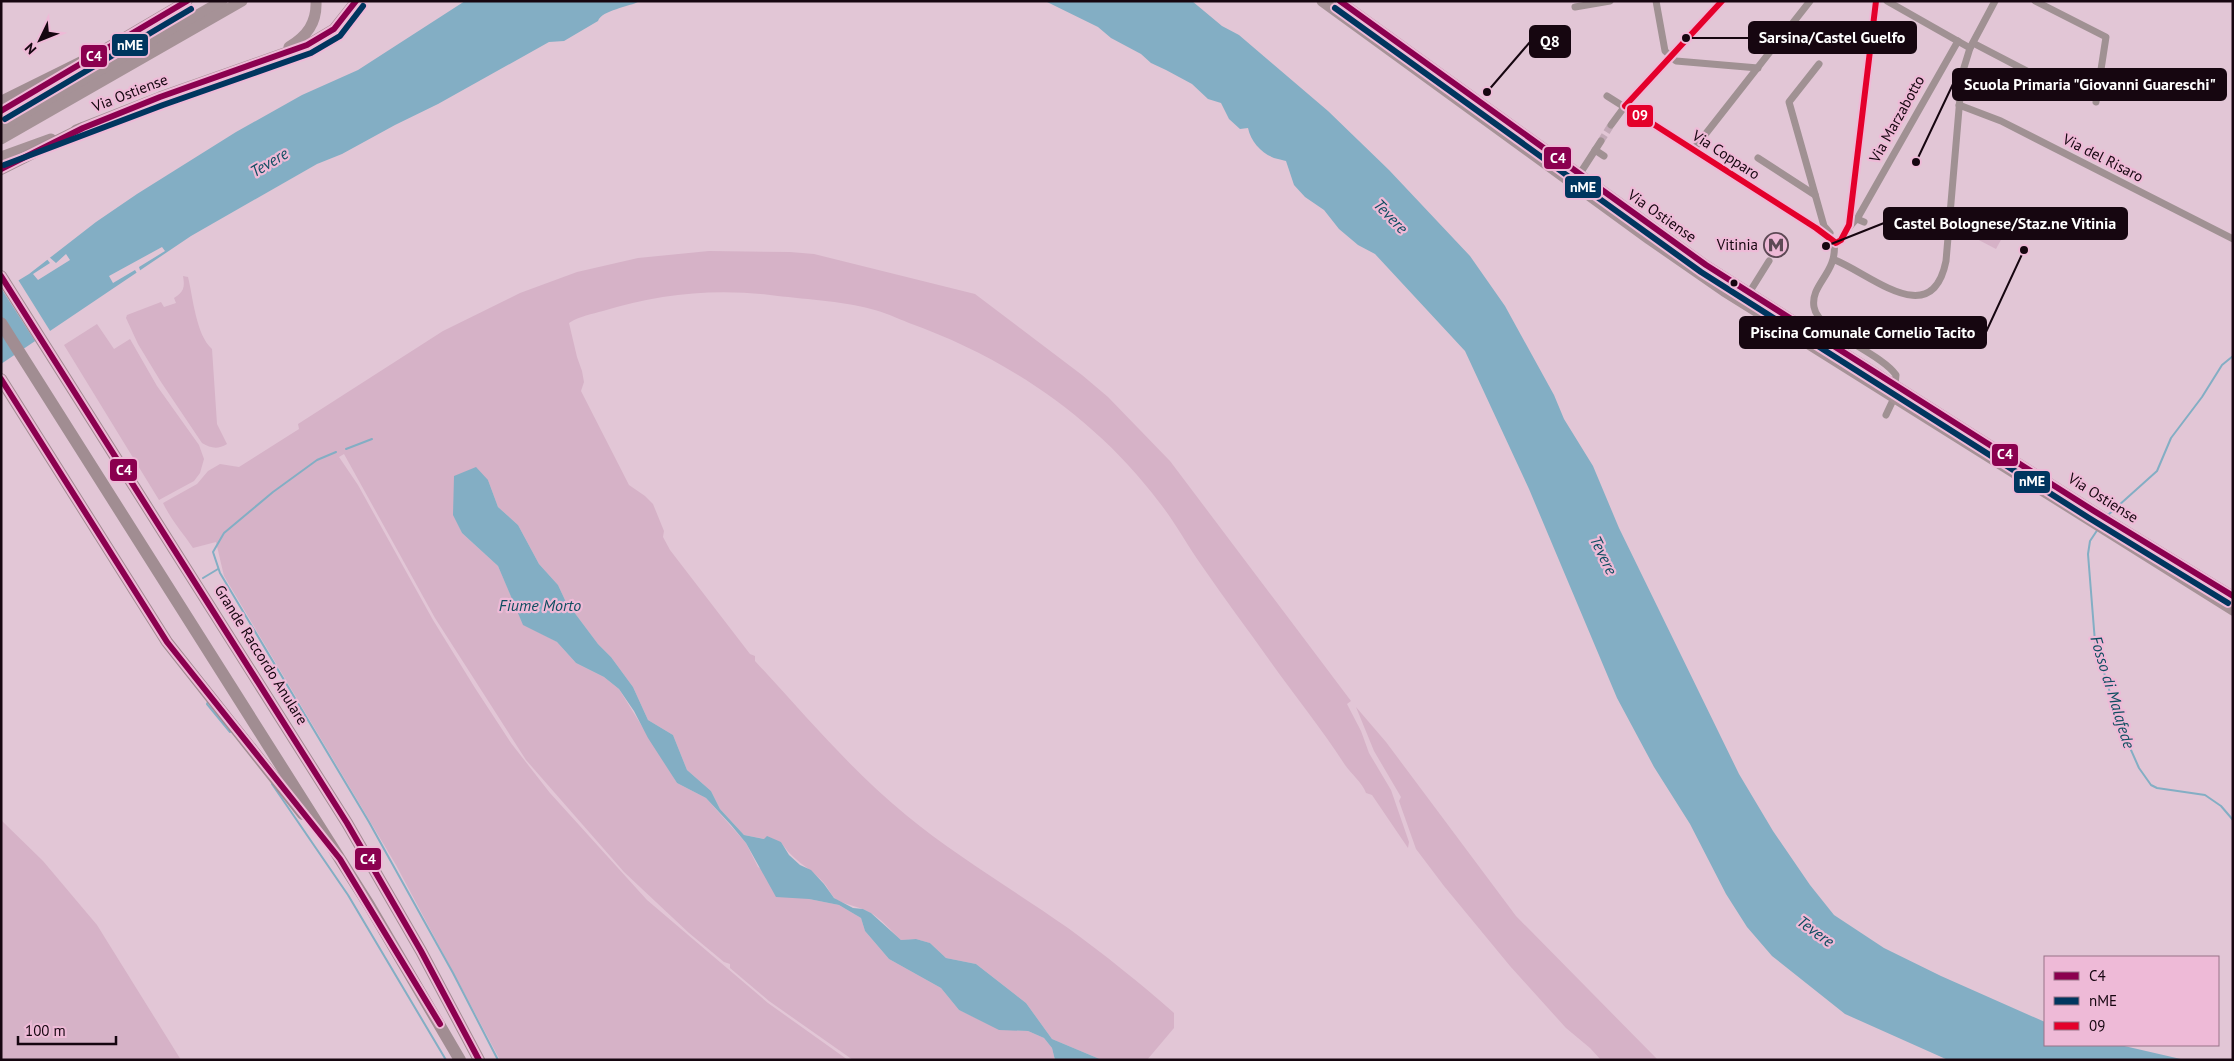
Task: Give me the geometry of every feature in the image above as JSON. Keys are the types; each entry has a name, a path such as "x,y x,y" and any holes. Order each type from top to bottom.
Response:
{"highway":[{"path":"1,102 86,60"},
{"path":"1,168 83,128"},
{"name":"Grande Raccordo Anulare","path":"1,276 352,831 422,952 479,1060"},
{"path":"1,323 340,859 412,976 460,1060"},
{"path":"1,380 108,548 146,612 181,662 340,859"}],"main road":[{"path":"1,111 187,1"},
{"path":"1,128 222,1"},
{"path":"1,139 242,1"},
{"path":"270,57 296,43 307,34 315,19 316,1"},
{"path":"270,57 302,47 321,38 337,26 356,1"},
{"path":"1322,1 1669,253 1737,299 1894,398 2090,514 2233,610"},
{"name":"Via Ostiense","path":"1340,1 1679,247 1895,385 2090,514"},
{"name":"Via Ostiense","path":"1,158 270,57"},
{"name":"Via Ostiense","path":"2116,531 2233,594"}],"street":[{"path":"1574,7 1610,1"},
{"path":"1656,1 1665,51 1676,61 1758,68"},
{"path":"1611,125 1624,106 1722,1"},
{"path":"1693,150 1810,1"},
{"path":"1819,64 1789,102 1815,195 1821,228 1831,238 1839,242 1849,225 1876,1"},
{"path":"1888,1 1958,41 1972,45 2073,95 2096,98 2106,37 2035,1"},
{"path":"1833,263 1904,295 1927,294 1938,286 1943,276 1946,261 1962,74 1972,45 1995,1"},
{"name":"Via Marzabotto","path":"1849,225 1860,220 1862,211 1958,41"},
{"name":"Via Copparo","path":"1607,96 1821,228"},
{"name":"Via del Risaro","path":"1959,105 2001,121 2233,239"},
{"path":"1579,175 1601,141"},
{"path":"1595,150 1604,156"},
{"path":"1758,158 1815,195"},
{"path":"1841,237 1836,231 1831,238 1833,263 1819,286 1814,303 1819,318 1886,365 1896,375 1895,385"},
{"path":"1749,292 1766,270 1769,261"},
{"path":"1886,415 1894,398"}],"shaded area":[{"path":"1979,226 2002,238 1996,249 1973,237"},
{"path":"709,251 814,254 975,294 1108,397 1170,461 1351,701 1347,704 1361,731 1369,753 1391,790 1409,842 1408,848 1372,795 1366,793 1227,602 1165,510 1134,472 1078,418 1047,394 1015,373 945,337 886,313 860,306 821,300 728,292 686,294 623,305 569,323 584,382 581,391 629,485 653,504 664,531 663,537 670,550 750,654 755,656 755,661 847,760 906,815 965,859 1082,938 1174,1013 1174,1028 1147,1060 1102,1060 1052,1039 1026,1003 976,964 946,958 930,943 916,939 901,940 882,921 865,910 837,900 823,882 796,859 781,842 744,835 720,809 711,791 687,770 673,735 648,720 633,687 565,600 558,585 539,564 518,525 498,507 488,480 454,476 454,515 462,533 498,566 523,624 557,642 576,663 604,677 619,689 677,783 706,798 746,843 758,867 809,899 839,905 861,918 865,931 889,959 941,988 959,1010 999,1029 1028,1031 1044,1038 1052,1048 1055,1060 853,1060 769,1001 730,968 730,964 724,962 689,933 624,872 526,760 435,618 344,454 339,457 358,485 433,620 511,743 550,793 647,900 768,1003 848,1060 500,1060 396,865 224,576 216,542 193,548 173,521 163,503 197,484 208,471 220,464 239,467 299,429 298,424 443,331 520,293 577,272 638,258"},
{"path":"183,276 188,277 202,335 212,349 217,424 227,444 217,448 202,443 161,382 138,344 126,318 127,315 161,302 164,307 176,303 174,298 183,289"},
{"path":"97,324 114,349 130,339 157,386 199,445 204,459 200,473 194,481 159,500 64,345"},
{"path":"1356,707 1386,742 1516,916 1658,1060 1601,1060 1566,1028 1510,966 1416,849 1399,801 1401,797 1374,751"},
{"path":"1,820 43,861 97,925 181,1060 1,1060"}],"water":[{"name":"Tevere","path":"465,1 640,1 610,11 598,21 564,41 549,42 438,104 342,154 317,164 191,236 1,364 1,291 29,274 96,222 137,194 236,132 302,95 358,70"},
{"name":"Tevere","path":"1045,1 1192,1 1222,26 1239,35 1328,111 1389,170 1470,256 1505,306 1554,395 1564,419 1593,466 1619,528 1739,774 1773,831 1810,885 1834,915 1884,948 1941,976 2044,1022 2044,1046 2124,1046 2185,1060 1948,1060 1845,1014 1772,956 1747,927 1726,894 1690,824 1654,767 1617,698 1529,489 1465,351 1375,254 1358,245 1339,229 1324,210 1305,197 1294,185 1286,161 1263,152 1255,144 1248,128 1240,129 1229,119 1221,103 1208,99 1192,84 1151,63 1141,54 1111,38 1098,27"},
{"name":"Fiume Morto","path":"476,467 488,480 498,507 518,525 539,564 558,585 565,600 633,687 648,720 673,735 687,770 711,791 720,809 744,835 764,839 767,836 781,842 789,855 800,865 811,870 834,898 853,908 863,909 871,913 901,940 916,939 930,943 946,958 976,964 1026,1003 1052,1039 1102,1060 1055,1060 1052,1048 1044,1038 1028,1031 999,1030 959,1010 941,988 889,959 865,931 861,918 839,905 809,899 776,897 746,843 731,825 706,798 677,783 619,689 604,677 576,663 557,642 523,625 498,566 462,533 453,515 454,476"}],"pier":[{"path":"162,247 165,251 139,267 141,273 138,275 135,270 113,283 109,276"},
{"path":"66,254 70,260 38,280 33,274 50,263 46,258 48,256 56,263"},
{"path":"17,278 52,334 37,344 1,288"}],"waterway":[{"path":"2108,515 2157,471 2171,438 2202,397 2222,365 2233,356"},
{"path":"346,449 372,439"},
{"path":"336,452 317,460 273,492 224,533 213,552 220,573 369,822 453,973 498,1060"},
{"name":"Fosso di Malafede","path":"2098,529 2090,541 2088,554 2095,642 2119,723 2139,768 2151,785 2157,788 2205,795 2221,806 2233,820"},
{"path":"203,578 218,569"},
{"path":"208,702 207,704 230,732"},
{"path":"272,784 348,895 446,1060"}],"tunnel":[{"path":"1601,141 1611,125"}],"transit line":[{"name":"C4","path":"1,111 187,1"},
{"name":"C4","path":"1,169 83,128 160,97 307,45 334,29 356,1"},
{"name":"C4","path":"1340,1 1706,265 2094,511 2233,596"},
{"name":"09","path":"1722,1 1625,106 1816,228 1836,243 1841,240 1849,225 1876,1"},
{"name":"nME","path":"4,165 163,105 311,53 340,36 363,6"},
{"name":"nME","path":"1335,8 1701,272 2089,518 2228,603"},
{"name":"nME","path":"5,119 191,9"},
{"name":"C4","path":"1,276 347,823 421,951 479,1060"},
{"name":"C4","path":"1,379 167,642 340,859 440,1024"}],"place":[{"name":"Sarsina/Castel Guelfo","path":"1686,38"},
{"name":"Q8","path":"1487,92"},
{"name":"Scuola Primaria \"Giovanni Guareschi\"","path":"1916,162"},
{"name":"Vitinia","path":"1776,245"},
{"name":"Castel Bolognese/Staz.ne Vitinia","path":"1826,246"},
{"name":"Piscina Comunale Cornelio Tacito","path":"2024,250"}]}
